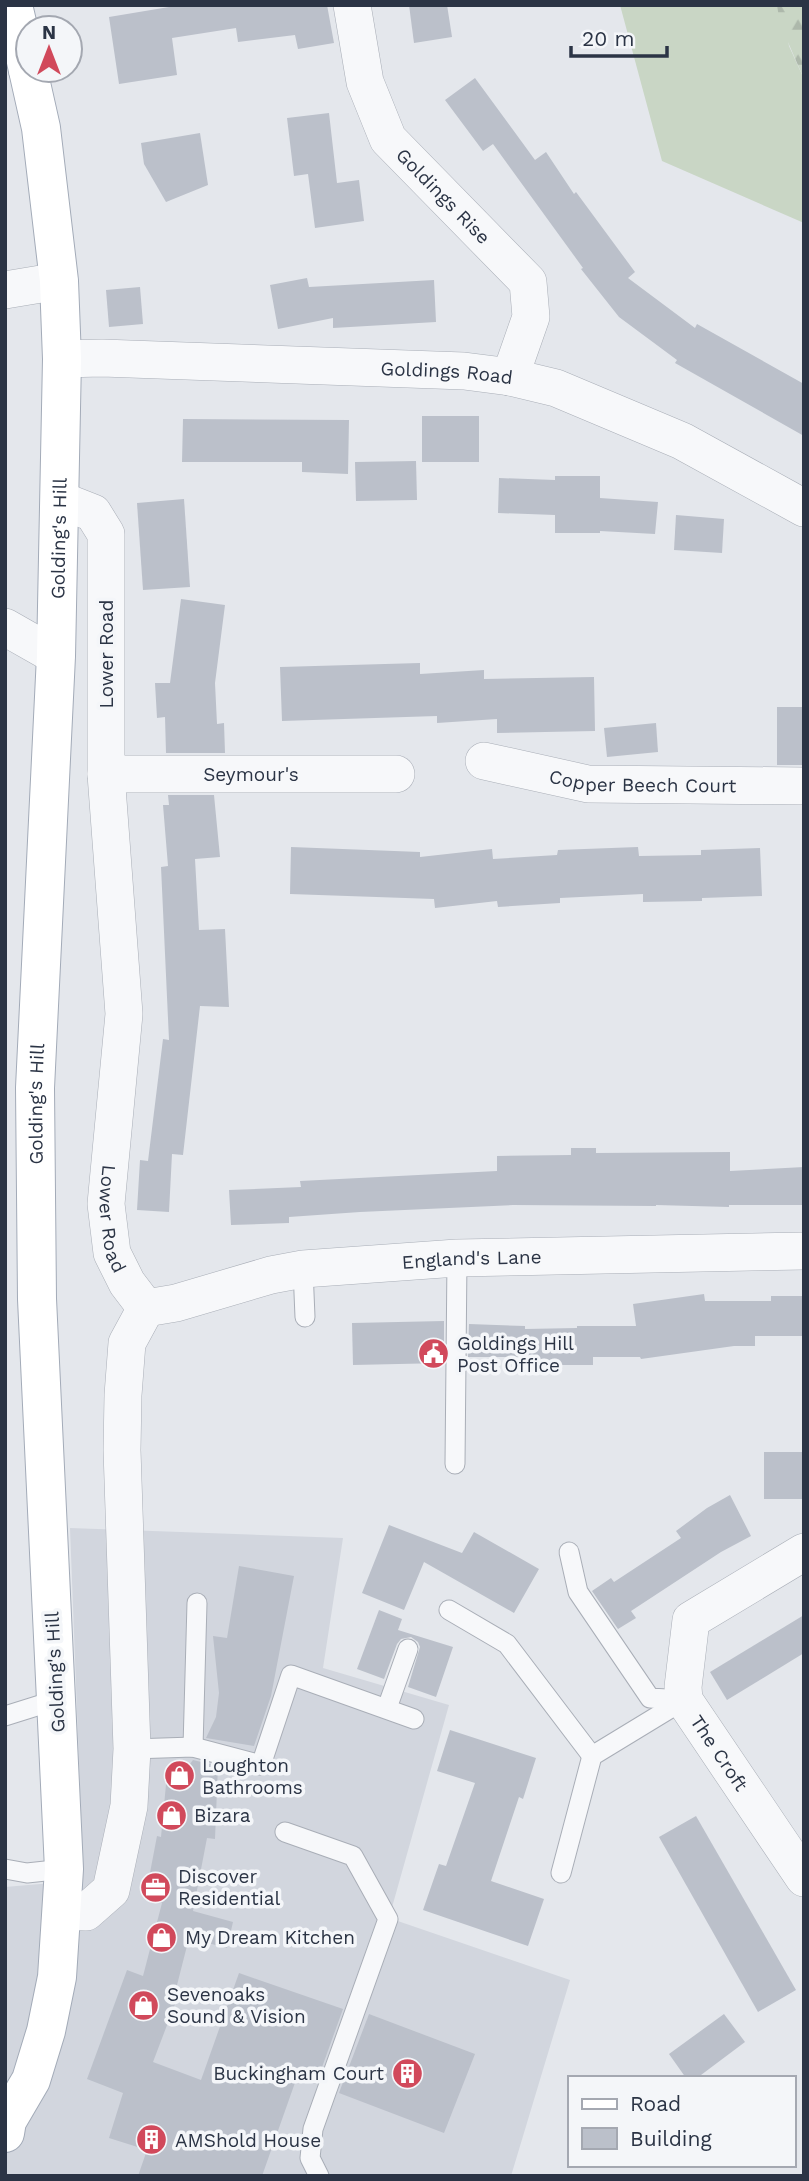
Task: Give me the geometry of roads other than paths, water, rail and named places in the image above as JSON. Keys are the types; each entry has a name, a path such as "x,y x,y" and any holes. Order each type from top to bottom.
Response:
{"main road":[{"name":"Golding's Hill","path":"6,2125 31,2080 47,2031 57,1977 64,1870 37,1299 35,1088 57,656 62,359 59,281 41,128 31,84"}],"street":[{"name":"Goldings Rise","path":"352,5 365,82 388,139 528,282 531,317 510,377"},
{"path":"5,290 59,281"},
{"name":"Goldings Road","path":"62,359 464,371 510,377 556,388 653,428 804,508"},
{"name":"Lower Road","path":"61,500 93,513 106,534 106,774 124,1014 106,1204 112,1253 127,1283 146,1308"},
{"path":"5,627 57,656"},
{"name":"Copper Beech Court","path":"484,761 588,784 804,786"},
{"name":"Seymour's","path":"106,774 396,774"},
{"name":"England's Lane","path":"146,1308 176,1303 271,1275 303,1269 457,1258 804,1251"},
{"path":"62,1911 86,1912 111,1890 129,1806 132,1749 122,1450 123,1395 127,1343 146,1308"},
{"name":"The Croft","path":"804,1552 691,1620 683,1687 684,1700 804,1878"}],"lane":[{"path":"455,1464 457,1258"},
{"path":"303,1269 304,1317"},
{"path":"569,1552 578,1592 650,1698 684,1700"},
{"path":"193,1747 197,1603"},
{"path":"449,1610 507,1644 592,1756"},
{"path":"387,1708 408,1649"},
{"path":"132,1749 193,1747 261,1765 291,1675 414,1719"},
{"path":"5,1716 57,1700"},
{"path":"561,1873 592,1756 684,1700"},
{"path":"285,1832 353,1856 388,1919 313,2129 310,2158 319,2176"},
{"path":"5,1869 27,1873 64,1870"}],"place":[{"name":"Goldings Hill Post Office","path":"434,1354"},
{"name":"Loughton Bathrooms","path":"179,1776"},
{"name":"Bizara","path":"171,1815"},
{"name":"Discover Residential","path":"155,1887"},
{"name":"My Dream Kitchen","path":"162,1937"},
{"name":"Sevenoaks Sound & Vision","path":"144,2005"},
{"name":"Buckingham Court","path":"407,2073"},
{"name":"AMShold House","path":"152,2140"}]}
